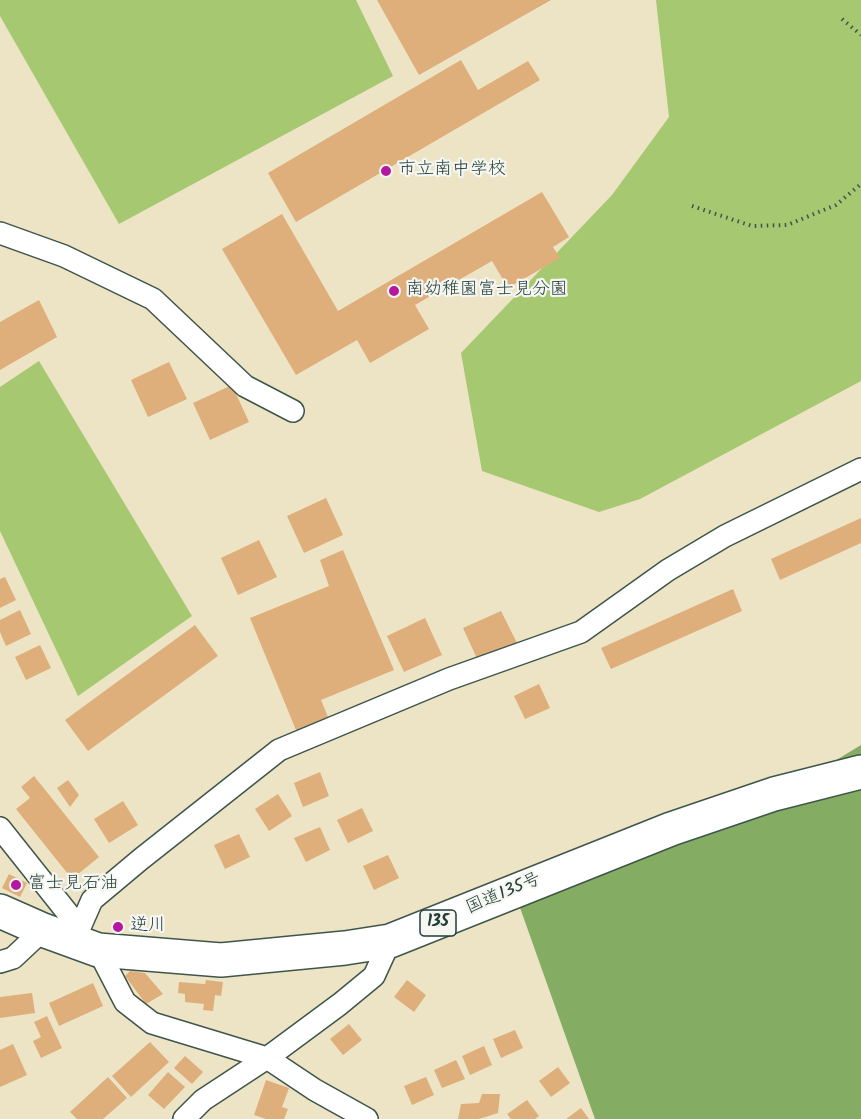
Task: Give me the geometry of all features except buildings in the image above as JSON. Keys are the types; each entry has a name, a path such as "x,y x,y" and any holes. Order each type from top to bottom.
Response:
{"highway":[{"name":"国道135号","path":"0,911 43,930 86,945 221,960 345,948 390,941 671,829 774,794 861,772"}],"street":[{"path":"0,233 64,256 153,300 245,386 293,411"},
{"path":"86,945 92,900 279,750 449,680 581,632 668,570 725,536 861,469"},
{"path":"0,828 70,916 86,945 125,1002 152,1023 267,1058 315,1090 367,1119"},
{"path":"0,962 13,958 43,930"},
{"path":"184,1119 203,1100 267,1058 374,976 390,941"}],"path":[{"path":"842,18 861,35"},
{"path":"692,206 753,226 787,225 836,205 861,183"}],"green space":[{"path":"0,0 356,0 393,76 119,224 0,16"},
{"path":"656,0 861,0 861,381 640,499 599,512 482,471 461,353 612,195 669,117"},
{"path":"39,361 192,616 78,696 0,531 0,387"},
{"path":"861,745 861,1119 595,1119 518,902 723,829"}],"place":[{"name":"市立南中学校","path":"386,171"},
{"name":"南幼稚園富士見分園","path":"394,291"},
{"name":"富士見石油","path":"16,885"},
{"name":"逆川","path":"118,927"}]}
